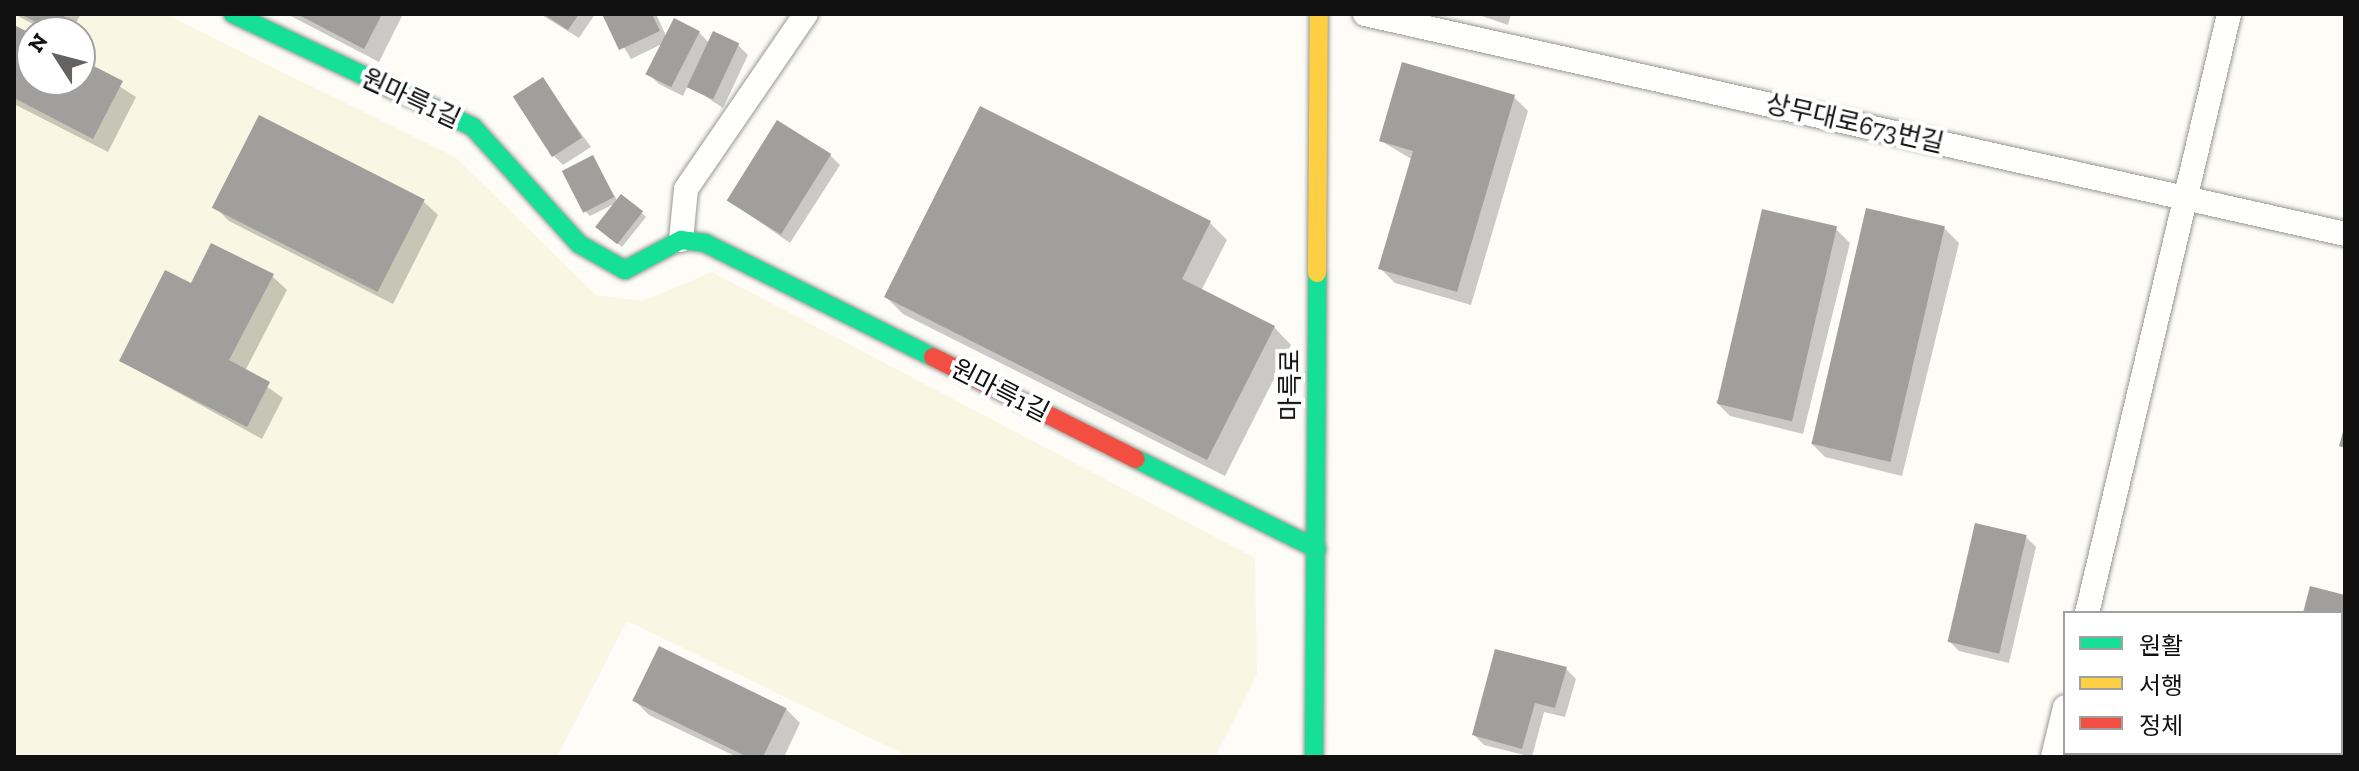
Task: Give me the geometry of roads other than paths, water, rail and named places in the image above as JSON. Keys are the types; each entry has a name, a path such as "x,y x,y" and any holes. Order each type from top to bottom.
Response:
{"street":[{"name":"원마륵1길","path":"233,14 473,127 579,244 625,270 681,240 705,243 1317,549"},
{"name":"마륵로","path":"1314,757 1319,14"}],"lane":[{"path":"681,240 686,189 806,14"},
{"name":"상무대로673번길","path":"1365,14 2345,234"},
{"path":"2087,611 2229,14"},
{"path":"2053,757 2063,715"}]}
